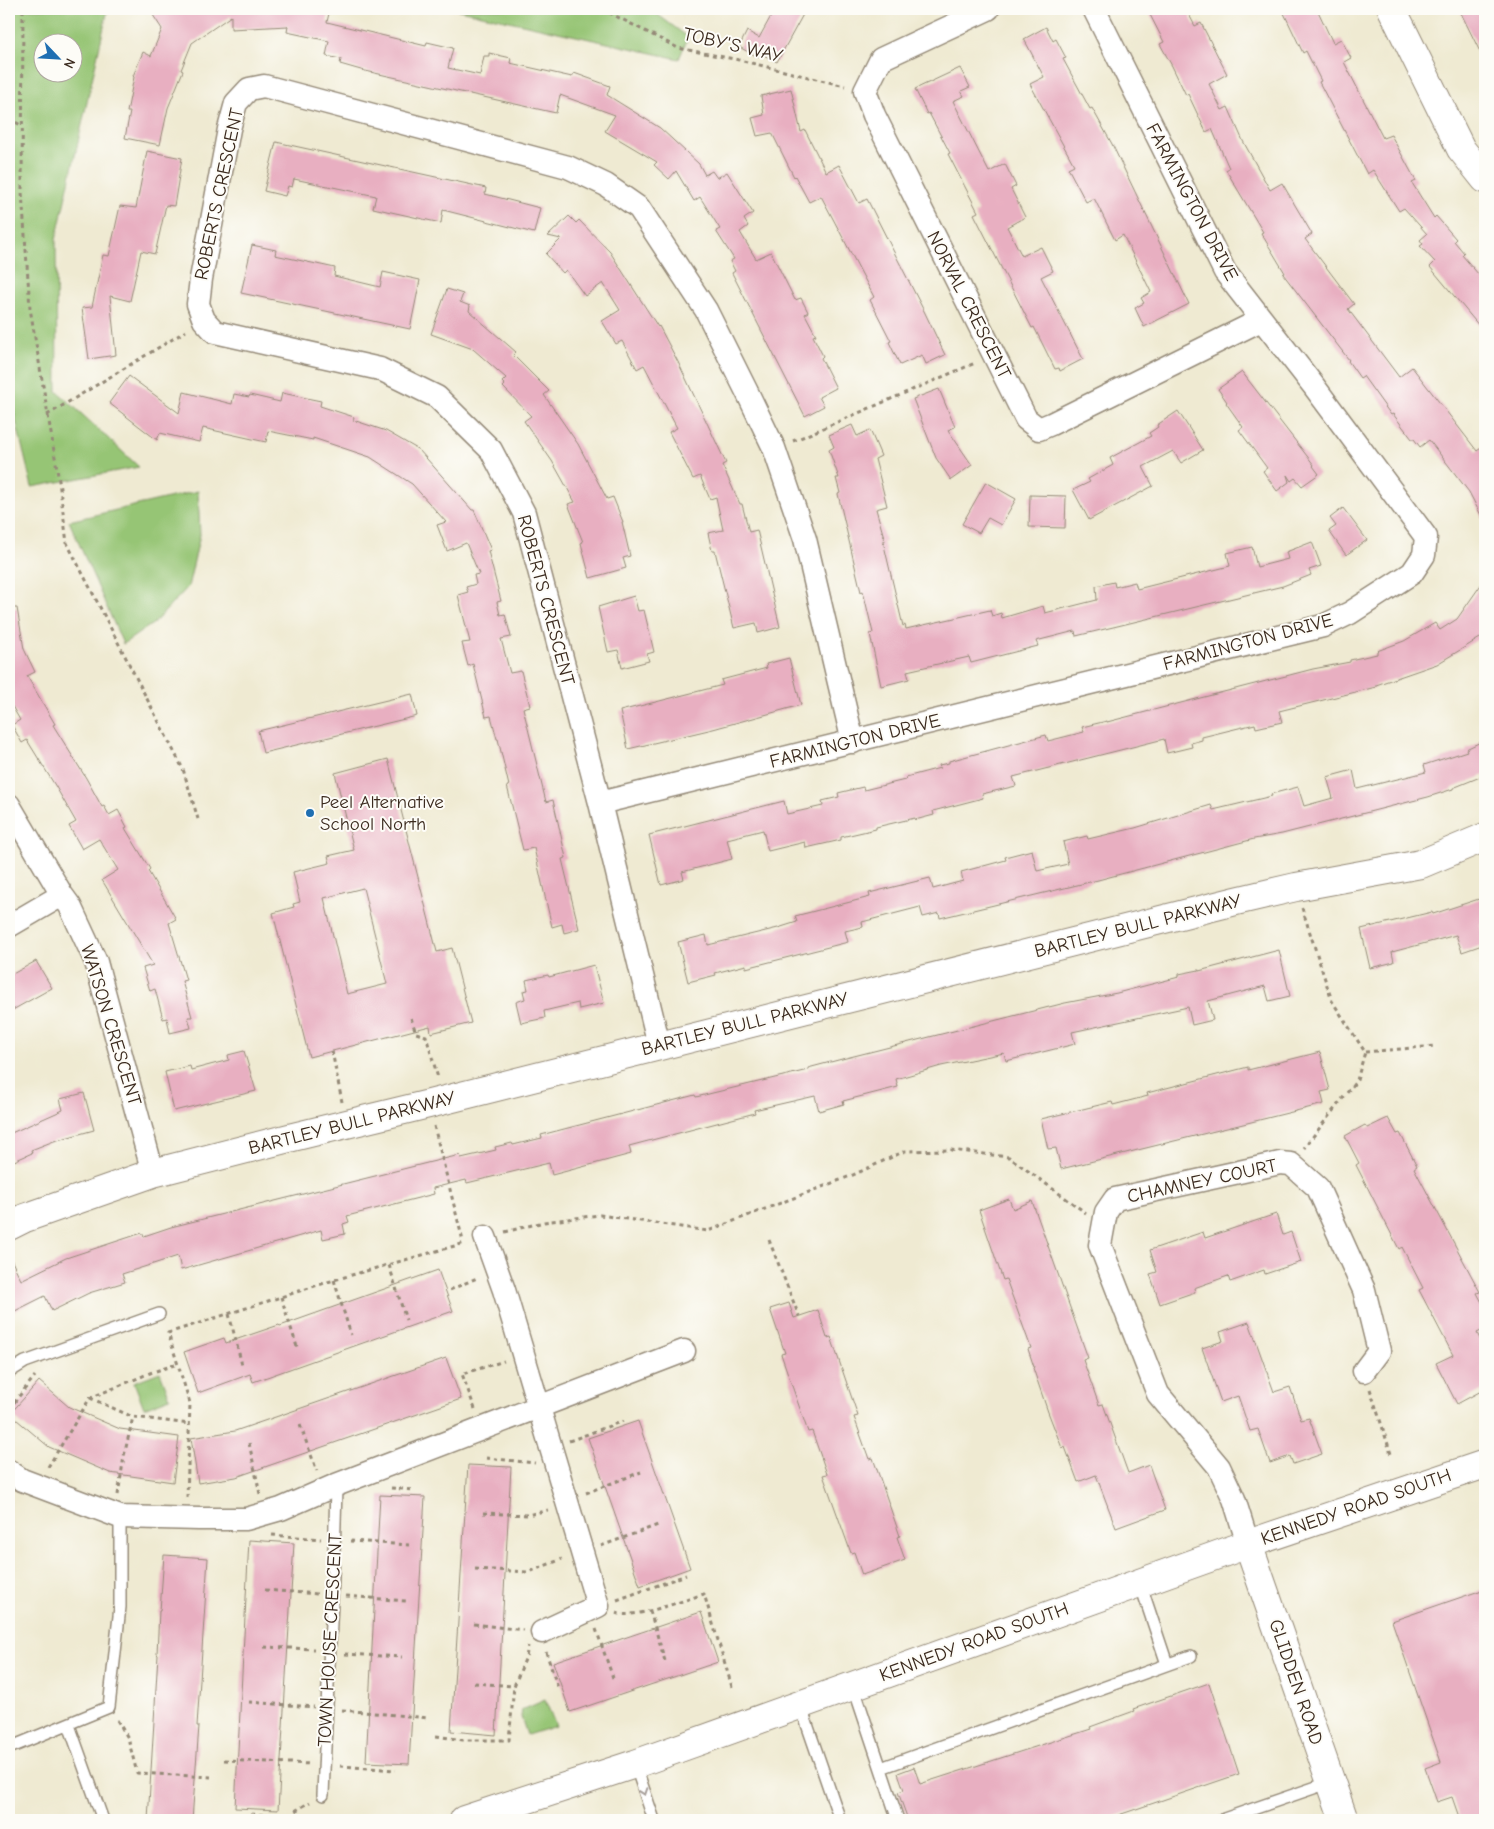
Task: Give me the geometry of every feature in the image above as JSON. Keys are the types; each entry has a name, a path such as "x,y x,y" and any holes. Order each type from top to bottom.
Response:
{"street":[{"path":"865,91 881,58 988,9"},
{"name":"FARMINGTON DRIVE","path":"600,803 1323,626 1350,613 1412,573 1424,556 1426,536 1313,385 1225,272 1094,9"},
{"path":"1392,9 1461,150 1485,179"},
{"name":"ROBERTS CRESCENT","path":"660,1045 600,803 524,512 491,450 437,397 380,369 215,332 204,320 198,304 200,279 236,103 249,89 264,86 568,167 606,185 639,208 706,310 774,448 805,539 853,742"},
{"name":"NORVAL CRESCENT","path":"865,91 874,115 1026,419 1039,429 1262,320"},
{"name":"WATSON CRESCENT","path":"9,806 70,906 96,962 154,1173"},
{"name":"BARTLEY BULL PARKWAY","path":"9,1226 25,1218 154,1173 1296,887 1421,864 1485,837"},
{"path":"9,926 62,895"},
{"name":"CHAMNEY COURT","path":"1248,1544 1234,1499 1219,1467 1158,1394 1100,1245 1106,1212 1115,1200 1280,1162 1291,1164 1318,1188 1364,1290 1378,1351 1364,1370"},
{"path":"486,1237 582,1552 593,1608 536,1631"},
{"path":"9,1471 22,1480 36,1486 117,1516 246,1519 281,1509 330,1488 684,1351"},
{"name":"KENNEDY ROAD SOUTH","path":"464,1820 635,1764 853,1685 934,1658 1140,1582 1485,1464"},
{"name":"GLIDDEN ROAD","path":"1248,1544 1344,1820"}],"lane":[{"path":"9,1372 25,1362 159,1314"},
{"name":"TOWN HOUSE CRESCENT","path":"323,1794 333,1595 330,1488"},
{"path":"9,1748 110,1707 120,1607 117,1516"},
{"path":"1140,1582 1167,1664"},
{"path":"881,1768 1192,1656"},
{"path":"853,1685 898,1820"},
{"path":"800,1704 840,1820"},
{"path":"69,1725 103,1820"},
{"path":"635,1764 654,1820"},
{"path":"1221,1820 1331,1782"}],"path":[{"path":"23,9 22,192 30,308 59,481 67,544 183,769 198,819"},
{"name":"TOBY'S WAY","path":"602,9 678,48 739,60 865,91"},
{"path":"9,118 22,126"},
{"path":"47,415 204,320"},
{"path":"774,448 994,355"},
{"path":"1291,1164 1357,1080 1365,1052 1332,1002 1296,887"},
{"path":"411,1018 416,1033 426,1036 439,1081"},
{"path":"1365,1052 1436,1046"},
{"path":"332,1051 342,1105"},
{"path":"432,1120 464,1244"},
{"path":"187,1519 190,1403 168,1333 334,1280 544,1222 600,1214 708,1231 853,1175 904,1151 942,1150 1009,1156 1102,1226"},
{"path":"769,1240 800,1316"},
{"path":"389,1265 406,1320"},
{"path":"450,1290 497,1270"},
{"path":"334,1280 351,1335"},
{"path":"281,1297 298,1350"},
{"path":"229,1314 242,1365"},
{"path":"9,1409 54,1351"},
{"path":"482,1430 462,1374 523,1355"},
{"path":"36,1486 90,1398 177,1364"},
{"path":"1364,1370 1392,1457"},
{"path":"90,1398 134,1418 189,1424"},
{"path":"117,1516 124,1456 134,1418"},
{"path":"486,1458 553,1456 622,1421"},
{"path":"300,1425 330,1488"},
{"path":"250,1443 264,1514"},
{"path":"483,1512 528,1515 567,1503 641,1472"},
{"path":"475,1569 529,1572 658,1525"},
{"path":"593,1608 686,1575"},
{"path":"593,1608 622,1616 650,1611 704,1594 732,1687"},
{"path":"593,1608 613,1678"},
{"path":"650,1611 665,1661"},
{"path":"474,1624 536,1631"},
{"path":"436,1736 463,1740 509,1740 514,1686 536,1631"},
{"path":"536,1631 558,1688"},
{"path":"474,1683 514,1686"},
{"path":"110,1707 128,1738 137,1773 211,1776"},
{"path":"224,1760 324,1764 353,1768 396,1770"},
{"path":"252,1814 290,1817 294,1815 295,1811 323,1794"}],"green space":[{"path":"9,9 108,9 56,240 57,391 139,467 32,487 15,417 9,378"},
{"path":"455,9 650,9 688,37 679,59"},
{"path":"198,491 200,535 188,587 154,623 123,644 69,521"},
{"path":"160,1372 170,1398 144,1408 134,1382"},
{"path":"545,1700 556,1726 527,1735 521,1717 522,1710"}],"building":[{"path":"162,9 330,9 327,22 426,46 427,42 453,48 448,68 480,75 484,56 489,56 489,53 511,58 510,63 572,77 574,73 610,86 607,95 660,128 699,164 705,175 712,171 717,178 727,172 753,213 744,219 748,226 740,232 756,259 771,252 795,300 801,298 808,312 805,314 816,335 813,336 823,356 821,358 836,388 819,397 824,406 805,416 732,273 735,271 730,261 734,259 716,231 720,229 700,197 694,201 676,171 669,179 654,165 657,162 605,131 615,115 560,95 556,113 361,70 340,64 341,59 326,56 329,41 287,32 288,26 231,29 231,16 192,43 168,108 160,145 125,138 130,112 127,112 133,76 143,52 151,56 162,29 153,15"},
{"path":"775,9 806,9 777,62 760,53 758,57 739,47 747,31 759,38"},
{"path":"1147,9 1186,9 1195,26 1201,23 1227,74 1209,84 1222,110 1228,107 1243,141 1270,190 1282,183 1312,234 1305,239 1354,304 1348,309 1399,377 1412,367 1477,451 1485,445 1485,523 1469,492 1429,440 1420,447 1412,439 1393,414 1391,415 1363,376 1360,378 1349,360 1283,274 1285,273 1261,233 1263,232 1226,170 1229,168 1212,129 1206,132 1188,94 1186,95 1160,44 1164,42"},
{"path":"1282,9 1317,9 1333,43 1341,39 1351,58 1344,62 1383,138 1391,135 1416,181 1412,183 1434,218 1436,216 1456,239 1454,241 1464,253 1462,255 1485,282 1485,333 1430,267 1435,262 1420,246 1423,244 1420,240 1427,234 1404,208 1399,211 1373,170 1367,174 1319,82 1321,81 1306,51 1303,53"},
{"path":"1459,9 1485,9 1485,62"},
{"path":"1046,27 1053,41 1056,39 1066,58 1063,59 1090,109 1092,108 1112,144 1189,304 1144,327 1135,308 1144,303 1141,298 1151,292 1123,235 1115,240 1094,198 1086,202 1068,168 1074,165 1030,84 1044,77 1024,39"},
{"path":"960,68 970,87 961,91 964,96 953,101 989,172 1005,164 1016,186 1011,189 1025,217 1007,227 1022,256 1041,247 1053,271 1041,277 1083,359 1060,371 1059,368 1055,369 1034,327 1032,328 974,214 978,212 948,154 950,153 915,89"},
{"path":"791,89 801,132 805,130 826,172 839,165 859,203 867,199 945,355 926,364 922,355 900,365 889,342 891,341 870,300 874,297 821,196 809,202 772,133 757,136 752,118 764,115 761,96"},
{"path":"276,142 486,188 485,194 540,208 534,233 443,210 441,223 373,208 376,196 294,179 292,187 288,186 285,196 264,191"},
{"path":"147,151 182,158 174,206 166,205 155,254 141,251 130,301 110,296 116,355 89,359 82,308 92,307 103,255 109,256 120,206 136,208"},
{"path":"569,216 576,223 579,220 610,252 659,326 678,362 726,463 722,465 740,504 742,504 749,532 757,530 780,627 758,633 756,623 734,628 715,551 712,551 708,533 723,530 716,497 710,499 700,476 693,479 669,432 677,428 644,365 637,369 622,341 616,344 602,321 620,310 603,283 585,296 566,270 563,273 546,254 561,239 548,236"},
{"path":"252,245 276,250 275,255 335,268 334,276 380,287 383,272 420,280 410,329 241,293"},
{"path":"447,289 463,294 460,302 470,306 469,311 516,352 513,355 549,391 544,395 578,444 607,499 613,497 623,522 630,556 623,558 626,568 590,578 581,543 583,542 568,504 575,502 552,461 524,421 531,416 503,387 505,385 502,382 506,378 473,349 431,334"},
{"path":"1242,372 1319,474 1302,486 1295,478 1291,481 1287,475 1289,482 1277,491 1263,471 1267,468 1239,430 1243,427 1218,389"},
{"path":"129,376 179,413 184,392 232,404 234,394 249,397 250,395 280,402 282,393 321,401 320,406 354,417 353,420 386,431 419,450 474,510 491,550 488,551 501,601 497,602 500,615 505,614 511,637 501,639 510,673 521,671 530,706 523,708 546,802 553,800 566,858 562,859 579,929 564,933 562,924 552,927 534,848 523,850 507,786 509,786 498,739 491,716 486,717 473,664 468,666 462,643 470,642 458,595 468,592 466,587 476,584 474,575 479,574 466,543 447,551 437,525 446,522 412,484 370,457 313,438 313,440 268,431 266,442 203,428 199,442 160,433 157,440 109,403"},
{"path":"939,389 955,427 948,430 972,465 951,480 936,458 913,399"},
{"path":"1178,411 1203,450 1181,463 1173,451 1143,467 1153,486 1089,520 1073,490 1090,482 1088,479 1113,465 1110,458 1151,436 1149,433 1158,427 1157,425"},
{"path":"852,425 857,436 870,430 881,456 875,459 887,506 876,509 885,541 883,541 903,626 905,625 906,629 990,610 992,616 1001,613 1002,618 1043,606 1045,613 1097,600 1096,586 1114,582 1115,587 1135,582 1137,589 1230,566 1227,553 1252,547 1257,567 1288,559 1286,552 1312,542 1321,566 1309,570 1311,575 1283,586 1076,636 1075,631 1036,641 1038,646 971,663 969,657 907,671 909,679 881,686 870,634 873,633 863,591 861,592 838,494 840,493 836,478 839,478 829,450 834,447 829,435"},
{"path":"986,482 1016,499 1001,525 988,518 979,533 962,524"},
{"path":"1030,495 1066,496 1065,528 1029,527"},
{"path":"1343,508 1367,540 1346,555 1329,531 1336,526 1330,518"},
{"path":"1485,579 1485,635 1437,664 1376,685 1376,687 1279,711 1282,722 1256,728 1255,724 1202,737 1202,740 1191,743 1192,747 1167,753 1164,739 1013,777 1016,786 982,794 983,798 933,811 934,815 876,827 876,829 841,837 841,840 806,848 805,842 768,851 763,830 727,839 732,859 682,872 684,879 661,885 649,835 784,801 787,814 823,806 822,801 839,797 838,793 863,787 864,790 905,780 906,777 940,768 939,765 949,763 949,761 1046,735 1048,741 1084,732 1082,727 1377,654 1377,651 1404,641 1435,623 1440,630 1457,619"},
{"path":"634,596 638,611 644,610 654,652 647,654 649,661 622,668 618,650 608,652 598,607"},
{"path":"9,608 17,608 24,649 35,672 27,676 55,724 53,725 102,807 104,806 109,815 118,810 127,827 125,828 150,869 148,871 176,919 169,923 186,980 182,981 192,1017 188,1017 191,1028 170,1033 167,1018 163,1019 155,989 150,991 143,968 153,965 102,880 118,870 99,839 82,849 69,826 76,822 27,740 22,743 12,725 20,720 9,701"},
{"path":"789,658 801,705 713,729 628,749 620,711 723,685 721,680 767,668 766,664"},
{"path":"412,694 417,716 263,753 258,731"},
{"path":"1485,740 1485,775 1453,789 1428,797 940,918 939,913 923,917 920,907 862,922 863,927 845,931 848,942 746,968 746,965 688,982 678,942 706,935 708,945 778,928 797,922 795,916 870,897 869,893 930,878 933,889 963,881 961,872 1006,860 1005,857 1032,850 1037,871 1068,864 1063,842 1087,836 1088,839 1135,828 1211,805 1213,810 1272,796 1271,794 1298,787 1304,806 1333,798 1327,777 1353,770 1357,789 1426,772 1424,765 1467,751 1466,749"},
{"path":"388,759 437,952 452,948 471,1023 431,1033 430,1026 309,1057 273,913 294,907 293,904 300,902 293,872 330,863 328,856 354,850 335,773","holes":["363,888 387,984 347,994 324,898"]},
{"path":"1485,897 1485,922 1480,924 1485,944 1462,952 1456,935 1392,952 1394,962 1370,968 1361,929 1432,912 1433,914"},
{"path":"1279,950 1290,996 1269,1001 1265,986 1208,1001 1213,1020 1192,1025 1188,1007 1072,1032 1075,1044 1006,1061 1004,1053 941,1066 896,1079 898,1087 843,1101 844,1104 819,1111 815,1096 754,1110 755,1113 629,1146 631,1154 552,1175 549,1163 467,1183 466,1180 433,1188 434,1194 347,1216 349,1222 343,1224 345,1234 323,1239 321,1230 181,1270 178,1256 122,1274 125,1282 89,1293 52,1311 45,1296 9,1314 9,1255 21,1280 66,1258 142,1233 144,1236 171,1227 427,1163 460,1155 461,1158 496,1150 495,1147 542,1138 541,1135 695,1095 696,1097 808,1070 808,1068 842,1059 1065,1003 1117,993 1179,977 1179,974 1199,971"},
{"path":"36,961 52,988 9,1012 9,976"},
{"path":"594,965 604,1003 579,1009 578,1003 544,1011 545,1018 521,1023 516,1002 525,999 523,991 528,990 526,980 548,975 549,977"},
{"path":"244,1051 256,1091 174,1111 165,1072 190,1066 191,1070 229,1060 228,1055"},
{"path":"1320,1052 1330,1090 1321,1092 1324,1104 1061,1169 1056,1148 1048,1149 1041,1119 1112,1102 1113,1105 1148,1096 1147,1093 1248,1067 1248,1070"},
{"path":"84,1093 94,1130 54,1141 31,1150 32,1153 12,1162 9,1153 9,1134 63,1110 60,1099"},
{"path":"1388,1118 1397,1134 1400,1133 1417,1166 1414,1168 1480,1292 1477,1293 1485,1308 1485,1329 1477,1333 1485,1349 1485,1389 1457,1404 1436,1363 1453,1355 1419,1290 1423,1288 1402,1247 1399,1249 1356,1165 1359,1163 1345,1136 1365,1125 1367,1128"},
{"path":"1009,1199 1013,1209 1032,1201 1088,1358 1083,1360 1099,1405 1103,1404 1128,1473 1149,1465 1165,1510 1116,1528 1096,1475 1078,1482 1065,1447 1062,1448 1048,1412 1033,1368 1028,1349 1031,1348 1006,1279 1003,1280 979,1210"},
{"path":"1276,1214 1283,1235 1291,1232 1301,1262 1265,1274 1264,1270 1230,1282 1228,1276 1194,1288 1195,1292 1160,1304 1150,1274 1157,1272 1150,1250 1203,1232 1205,1238"},
{"path":"438,1270 453,1311 253,1382 250,1374 198,1393 184,1352 224,1338 226,1343 280,1326"},
{"path":"789,1303 794,1318 818,1310 827,1338 831,1337 858,1416 854,1417 869,1459 873,1458 900,1536 897,1537 905,1560 862,1575 854,1552 851,1553 823,1475 827,1474 812,1431 808,1432 781,1354 785,1353 770,1309"},
{"path":"1249,1322 1274,1392 1290,1387 1301,1420 1309,1418 1322,1454 1293,1464 1290,1456 1270,1463 1258,1429 1250,1431 1238,1396 1221,1402 1202,1348 1223,1341 1220,1332"},
{"path":"446,1358 461,1399 236,1477 198,1483 191,1438 235,1431"},
{"path":"39,1381 69,1407 120,1429 179,1437 173,1482 110,1473 49,1447 10,1414"},
{"path":"638,1421 690,1568 640,1586 588,1438"},
{"path":"468,1465 511,1467 496,1735 451,1731"},
{"path":"380,1495 425,1497 409,1764 366,1762"},
{"path":"249,1540 294,1543 278,1810 235,1808"},
{"path":"164,1555 208,1558 192,1820 148,1820 159,1611"},
{"path":"1485,1589 1485,1820 1460,1820 1452,1797 1437,1802 1425,1768 1441,1762 1392,1621"},
{"path":"701,1612 718,1662 570,1712 553,1662"},
{"path":"1209,1683 1239,1774 1104,1820 908,1820 898,1792 904,1790 898,1773 914,1767 920,1784 1091,1729 1090,1727 1134,1711 1133,1709"}],"place":[{"name":"Peel Alternative School North","path":"310,813"}]}
